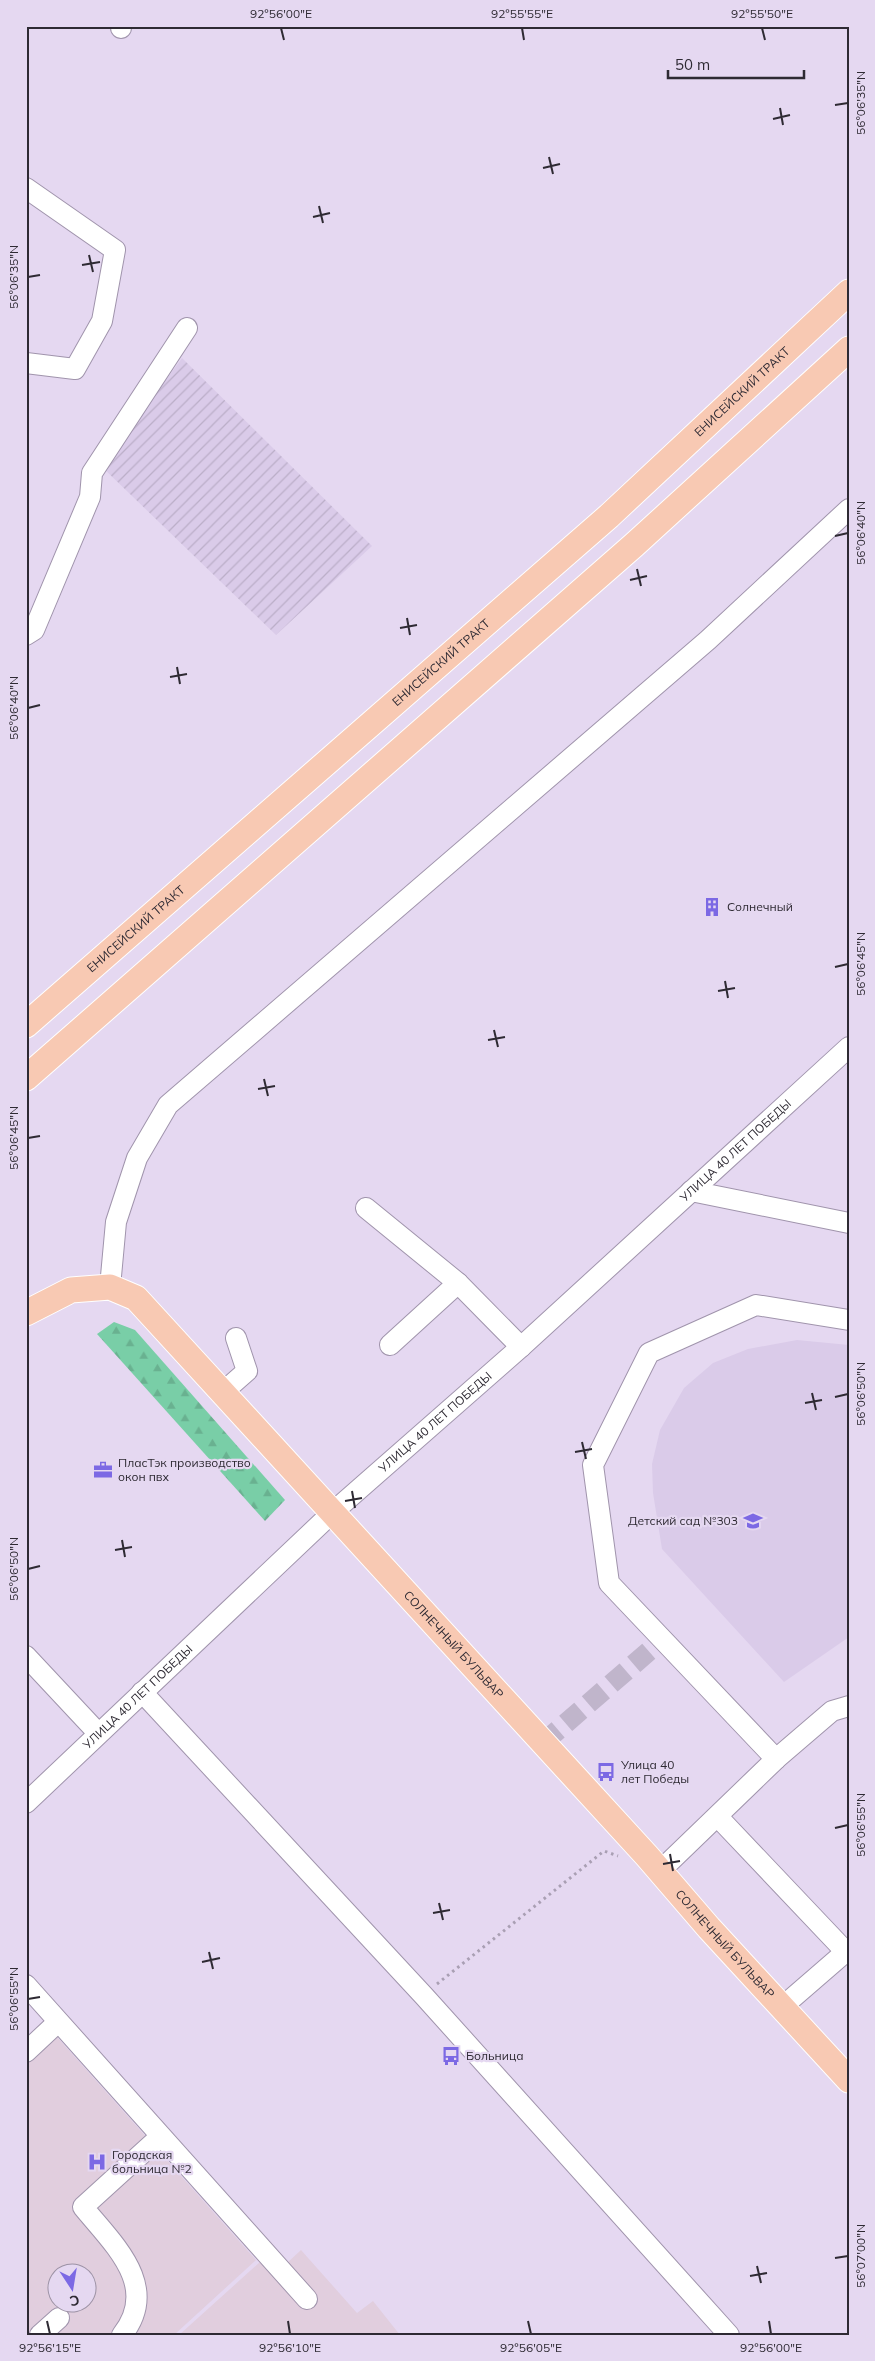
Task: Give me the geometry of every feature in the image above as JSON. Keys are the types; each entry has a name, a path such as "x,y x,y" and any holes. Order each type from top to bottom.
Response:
{"main road":[{"name":"ЕНИСЕЙСКИЙ ТРАКТ","path":"26,1025 609,516 849,292"},
{"path":"26,1078 634,545 849,349"},
{"name":"СОЛНЕЧНЫЙ БУЛЬВАР","path":"26,1313 71,1290 110,1287 136,1298 849,2080"}],"street":[{"path":"26,188 115,250 102,321 75,369 26,363"},
{"path":"26,635 34,630 90,498 92,473 187,328"},
{"path":"110,1287 116,1222 137,1158 168,1105 708,640 849,509"},
{"name":"УЛИЦА 40 ЛЕТ ПОБЕДЫ","path":"26,1803 333,1512 521,1347 849,1047"},
{"path":"691,1191 849,1222"},
{"path":"366,1208 458,1283 521,1347"},
{"path":"390,1345 458,1283"},
{"path":"776,1759 609,1583 593,1465 649,1353 756,1305 849,1320"},
{"path":"222,1393 247,1371 236,1338"},
{"path":"26,1656 98,1733"},
{"path":"142,1692 424,1996 729,2335"},
{"path":"660,1871 776,1759 832,1711 849,1706"},
{"path":"718,1817 847,1950 782,2007"},
{"path":"26,1985 160,2137 307,2299"},
{"path":"26,2052 58,2022"},
{"path":"122,2335 133,2321 137,2285 128,2262 83,2207 160,2137"},
{"path":"40,2335 59,2318"}],"path":[{"path":"437,1984 604,1852 622,1858"}],"shaded area":[{"path":"182,358 372,546 276,635 102,467"},
{"name":"Детский сад №303","path":"797,1340 849,1345 849,1637 784,1682 662,1549 653,1493 652,1464 660,1430 684,1388 713,1363 748,1349"},
{"name":"Городская больница №2","path":"57,2037 256,2260 174,2335 26,2335 26,2063"},
{"path":"301,2250 357,2313 373,2301 400,2335 179,2335 260,2262 273,2276"}],"green space":[{"path":"114,1322 135,1330 285,1500 265,1521 97,1334"}],"tunnel":[{"path":"543,1743 663,1639"}],"place":[{"name":"Солнечный","path":"712,907"},
{"name":"ПласТэк производство окон пвх","path":"103,1470"},
{"name":"Детский сад №303","path":"753,1521"},
{"name":"Улица 40 лет Победы","path":"606,1772"},
{"name":"Больница","path":"451,2056"},
{"name":"Городская больница №2","path":"97,2162"}]}
